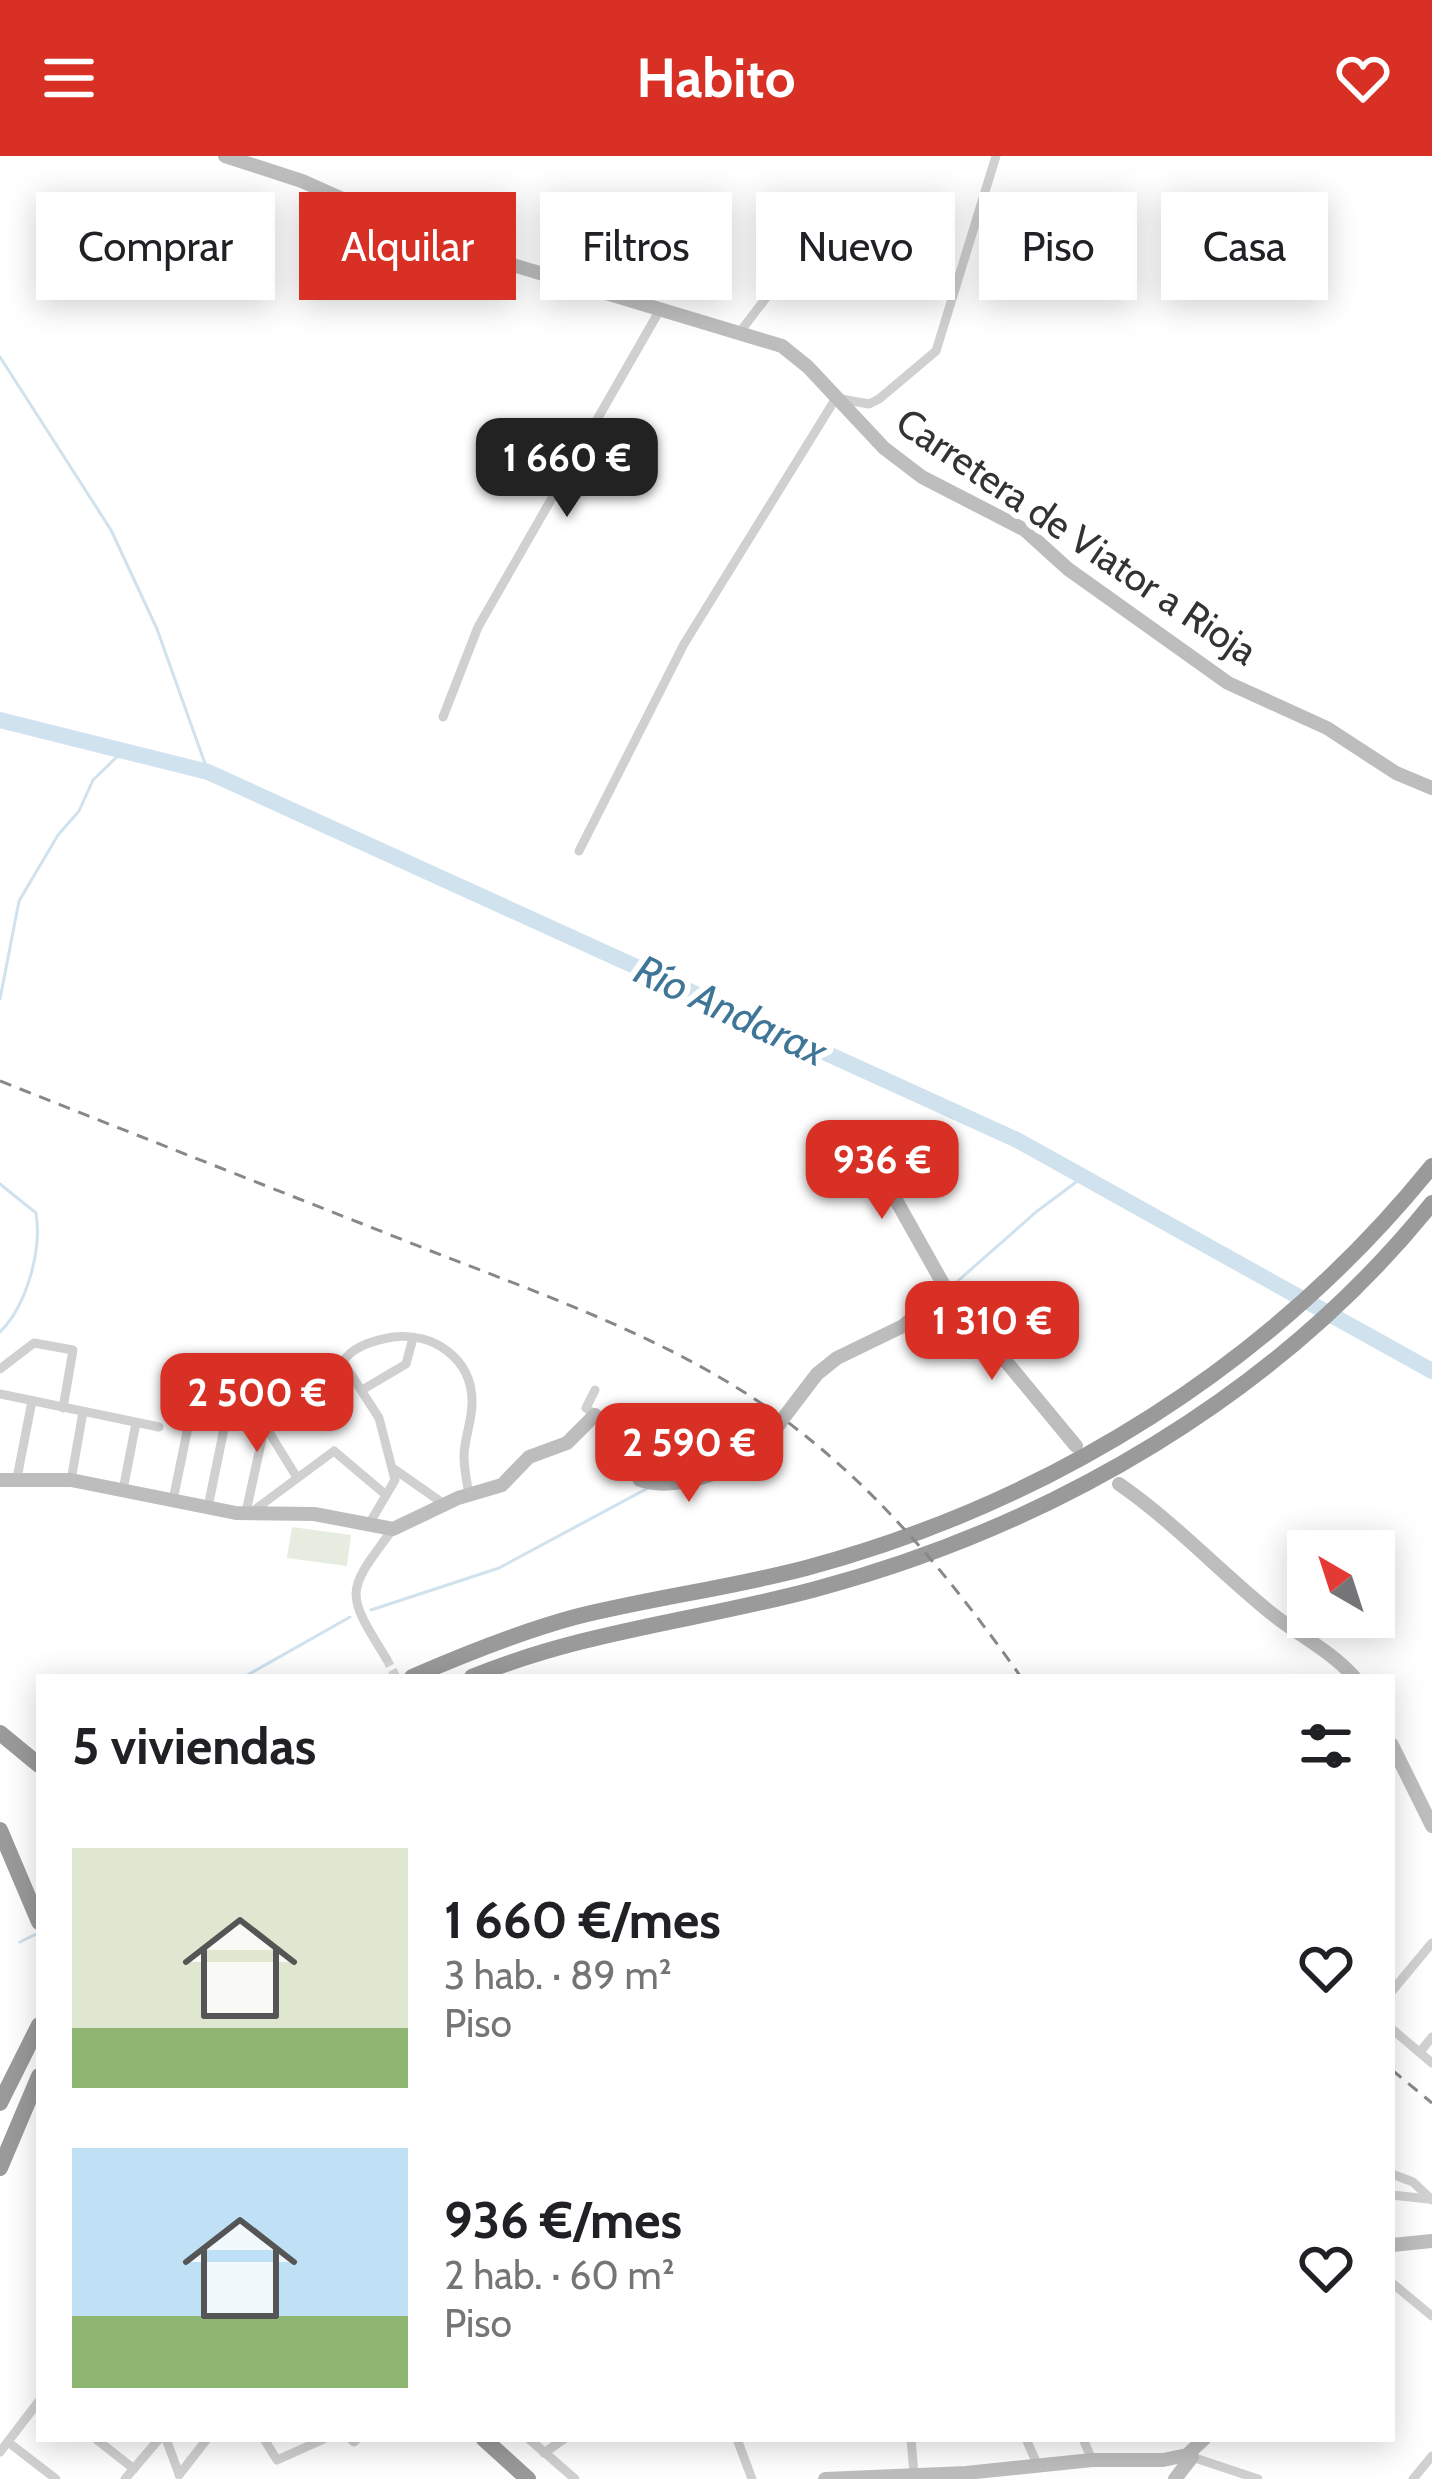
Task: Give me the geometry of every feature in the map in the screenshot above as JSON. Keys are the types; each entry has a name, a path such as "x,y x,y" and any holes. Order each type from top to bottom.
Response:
{"highway":[{"path":"419,1674 490,1644 573,1618 765,1578 899,1540 1074,1462 1206,1380 1319,1289 1432,1166"},
{"path":"479,1674 634,1628 766,1602 914,1560 998,1528 1085,1484 1229,1393 1335,1305 1432,1203"},
{"path":"494,1674 508,1662"},
{"path":"0,1732 36,1762"},
{"path":"0,1830 36,1915"},
{"path":"0,2104 36,2031"},
{"path":"0,2168 36,2084"},
{"path":"487,2442 524,2474"}],"street":[{"name":"Carretera de Viator a Rioja","path":"225,156 302,182 443,244 765,338 795,354 902,462 943,490 1025,530 1068,569 1228,683 1327,728 1396,773 1432,788"},
{"path":"579,851 684,644 836,398 869,404 936,351 997,156"},
{"path":"740,332 764,300"},
{"path":"442,717 478,627 661,308"},
{"path":"861,1138 946,1289 1076,1446"},
{"path":"595,1390 586,1408 636,1447 640,1480 651,1484 698,1478 748,1457 817,1374 837,1358 903,1326 946,1289"},
{"path":"369,1524 395,1480 384,1430 344,1361 347,1354 396,1336 430,1340 450,1351 467,1379 472,1394 464,1452 469,1495"},
{"path":"362,1390 406,1364 413,1338"},
{"path":"0,1369 34,1342 74,1350 63,1408"},
{"path":"0,1394 160,1427"},
{"path":"17,1478 32,1401"},
{"path":"256,1411 296,1476"},
{"path":"71,1480 83,1412"},
{"path":"386,1658 362,1623 356,1594 362,1569 393,1529 444,1504 502,1485 529,1457 567,1442 595,1415"},
{"path":"627,1440 643,1429 630,1416"},
{"path":"123,1490 136,1423"},
{"path":"208,1507 225,1424"},
{"path":"249,1512 265,1425"},
{"path":"173,1500 188,1427"},
{"path":"249,1512 334,1451 386,1495"},
{"path":"392,1468 444,1504"},
{"path":"0,1480 71,1480 208,1507 314,1514 393,1529"},
{"path":"1119,1484 1155,1509 1272,1614 1351,1674"},
{"path":"1395,1751 1432,1826"},
{"path":"1395,1987 1432,1943"},
{"path":"1395,2031 1432,2063"},
{"path":"1420,2052 1432,2037"},
{"path":"1395,2175 1413,2182 1432,2200"},
{"path":"1395,2195 1432,2200"},
{"path":"1395,2246 1432,2241"},
{"path":"1395,2286 1432,2316"},
{"path":"0,2452 36,2406"},
{"path":"8,2442 56,2479"},
{"path":"100,2442 134,2469"},
{"path":"125,2479 159,2442"},
{"path":"163,2442 180,2477 205,2442"},
{"path":"266,2442 277,2460 317,2442"},
{"path":"532,2442 575,2479"},
{"path":"544,2452 559,2442"},
{"path":"738,2442 752,2479"},
{"path":"911,2442 914,2474"},
{"path":"1027,2442 1038,2466"},
{"path":"1084,2442 1093,2460"},
{"path":"1174,2479 1201,2442"},
{"path":"825,2479 1189,2456 1233,2475 1258,2479"},
{"path":"1413,2479 1432,2456"}],"shaded area":[{"path":"292,1527 351,1535 347,1566 287,1558"}],"waterway":[{"path":"0,357 111,530 157,629 208,772"},
{"name":"Río Andarax","path":"0,720 208,772 1017,1140 1432,1371"},
{"path":"0,999 19,901 58,835 79,811 93,780 124,750"},
{"path":"951,1287 1083,1177"},
{"path":"0,1184 36,1213 37,1228 25,1292 0,1332"},
{"path":"371,1610 499,1568 648,1488"},
{"path":"249,1674 350,1617"},
{"path":"20,1942 36,1934"}],"tunnel":[{"path":"386,1658 394,1674"}],"railway":[{"path":"0,1081 567,1304 700,1366 782,1418 851,1475 941,1571 1019,1674"},
{"path":"1395,2072 1432,2103"}]}
